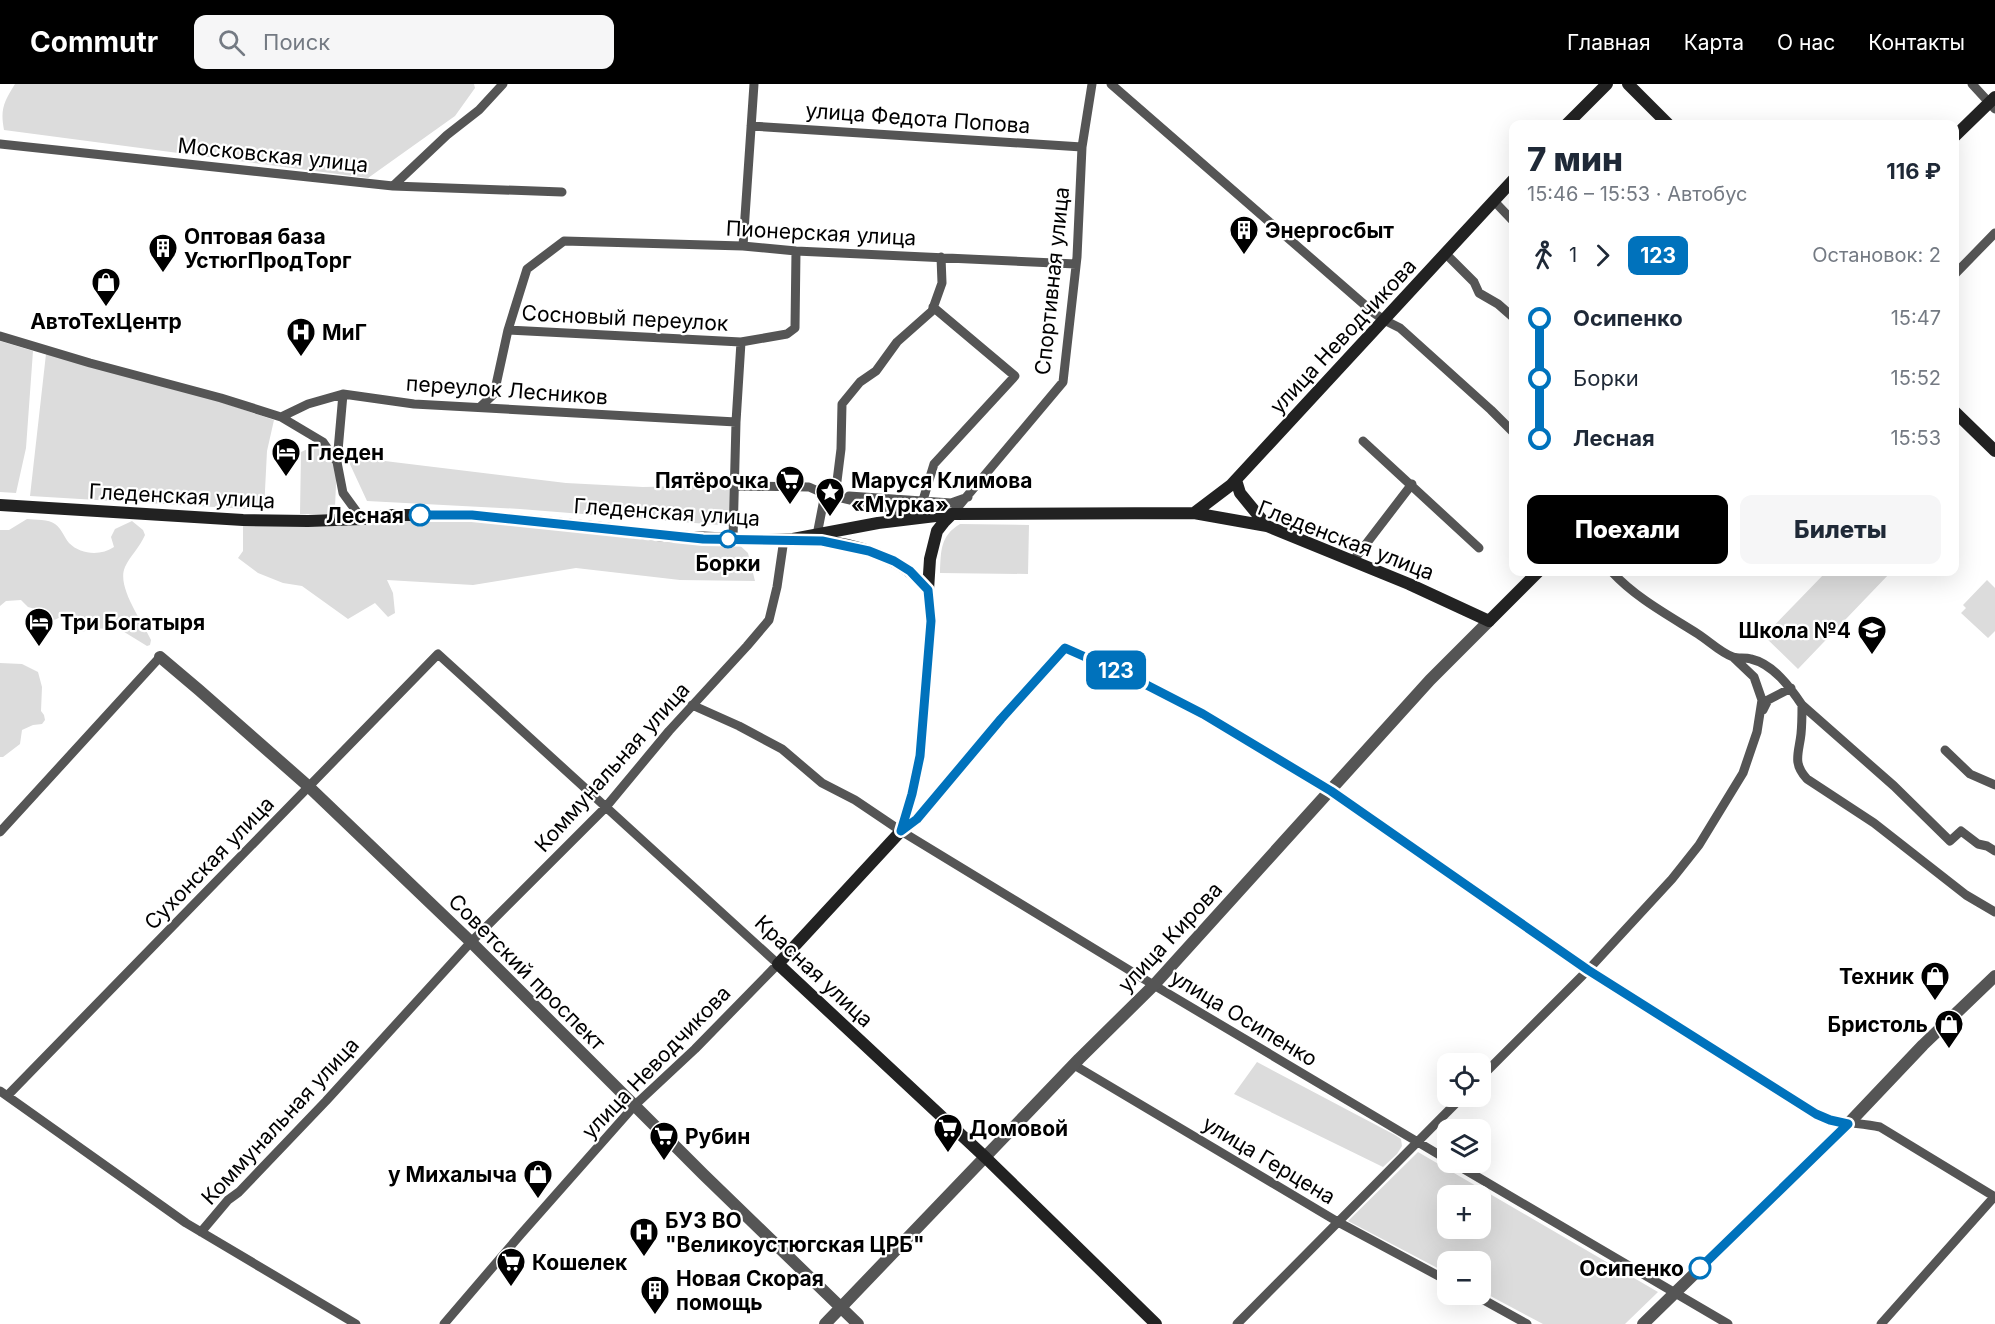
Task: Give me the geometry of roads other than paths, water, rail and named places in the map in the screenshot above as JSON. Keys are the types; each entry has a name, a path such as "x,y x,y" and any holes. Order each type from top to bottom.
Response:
{"main road":[{"path":"1571,120 1607,84"},
{"path":"1628,84 1664,120"},
{"path":"1959,133 1993,103"},
{"name":"улица Неводчикова","path":"1194,513 1236,480 1509,184"},
{"path":"1959,416 1995,451"},
{"path":"1236,480 1240,493 1267,526"},
{"name":"Гледенская улица","path":"0,505 243,520 308,521 362,519 393,515 472,515 665,536 733,539 789,539 878,523 952,514 1194,513 1267,526 1409,584 1489,621"},
{"name":"улица Неводчикова","path":"778,964 901,831 920,756 931,621 928,590 933,542 937,531 952,514"},
{"path":"789,539 822,541 869,551 894,561 910,571 928,590"},
{"name":"улица Кирова","path":"1489,621 1534,576"},
{"name":"Красная улица","path":"778,964 986,1158 1156,1324"}],"street":[{"name":"Московская улица","path":"0,144 393,186 447,135 479,110 503,84"},
{"path":"743,246 754,84"},
{"name":"Спортивная улица","path":"952,514 1064,382 1076,264 1082,147 1092,84"},
{"path":"1111,84 1384,321 1400,328 1509,428"},
{"path":"1972,84 1993,103"},
{"name":"улица Федота Попова","path":"751,126 1082,147"},
{"path":"393,186 562,192"},
{"path":"1494,201 1509,217"},
{"path":"1959,270 1995,233"},
{"name":"Пионерская улица","path":"508,330 527,268 564,240 743,246 796,251 1076,264"},
{"name":"Сосновый переулок","path":"508,330 741,342 787,334 795,328 796,251"},
{"path":"1445,253 1474,282 1479,293 1509,314"},
{"path":"817,535 825,495 837,481 841,449 842,404 860,382 876,371 897,342 932,311 942,283 941,257"},
{"path":"734,486 809,487 825,495 921,517 923,500 934,464 1015,376 933,307"},
{"path":"480,407 494,394 508,330"},
{"path":"0,336 281,417 323,442 337,462"},
{"path":"733,539 741,342"},
{"path":"343,394 337,462 343,493 362,519"},
{"name":"переулок Лесников","path":"281,417 308,404 343,394 414,404 736,422"},
{"path":"1363,441 1412,483 1479,548"},
{"path":"1353,561 1412,483"},
{"path":"825,495 951,502 968,497"},
{"name":"Коммунальная улица","path":"201,1232 228,1200 239,1192 319,1108 471,942 605,808 692,705 747,646 769,620 789,539"},
{"path":"1491,1067 1588,970 1672,879 1699,845 1743,773 1757,732 1762,700 1754,677 1733,657 1658,609 1625,586 1616,576"},
{"name":"улица Кирова","path":"825,1324 1154,985 1430,680 1489,621"},
{"name":"улица Неводчикова","path":"901,831 917,819 1001,719 1065,648 1135,679 1203,714 1331,791"},
{"name":"Сухонская улица","path":"3,1094 438,654"},
{"name":"Красная улица","path":"438,654 778,964"},
{"path":"0,832 160,657"},
{"name":"Советский проспект","path":"160,657 308,786 471,942 704,1175 858,1324"},
{"path":"1733,657 1752,659 1762,663 1791,688 1802,705 1894,786 1950,841 1961,831 1978,844 1995,851"},
{"path":"1760,714 1768,700 1791,688"},
{"name":"улица Осипенко","path":"692,705 782,749 822,783 855,800 901,831 1154,985 1437,1153"},
{"path":"1802,705 1797,755 1801,772 1807,779 1874,824 1966,895 1995,912"},
{"path":"1945,750 1970,774 1995,785"},
{"path":"1331,791 1588,970 1816,1114 1848,1124 1864,1123 1880,1127 1994,1197 1881,1324"},
{"name":"улица Неводчикова","path":"444,1324 520,1234 635,1106 695,1049 778,964"},
{"path":"1643,1324 1848,1124 1923,1045 1995,976"},
{"name":"улица Герцена","path":"1074,1065 1338,1222 1437,1275"},
{"path":"3,1094 201,1232 356,1324"},
{"path":"1237,1324 1452,1107"},
{"path":"1471,1173 1728,1324"},
{"path":"1491,1304 1527,1324"}],"place":[{"name":"Энергосбыт","path":"1244,256"},
{"name":"Оптовая база УстюгПродТорг","path":"163,274"},
{"name":"АвтоТехЦентр","path":"106,308"},
{"name":"МиГ","path":"301,358"},
{"name":"Гледен","path":"286,478"},
{"name":"Пятёрочка","path":"790,506"},
{"name":"Лесная","path":"420,515"},
{"name":"Маруся Климова «Мурка»","path":"830,518"},
{"name":"Борки","path":"728,539"},
{"name":"Три Богатыря","path":"39,648"},
{"name":"Школа №4","path":"1872,656"},
{"name":"Техник","path":"1935,1002"},
{"name":"Бристоль","path":"1949,1050"},
{"name":"Домовой","path":"948,1154"},
{"name":"Рубин","path":"664,1162"},
{"name":"у Михалыча","path":"538,1200"},
{"name":"БУЗ ВО \"Великоустюгская ЦРБ\"","path":"644,1258"},
{"name":"Осипенко","path":"1700,1268"},
{"name":"Кошелек","path":"511,1288"},
{"name":"Новая Скорая помощь","path":"655,1316"}]}
